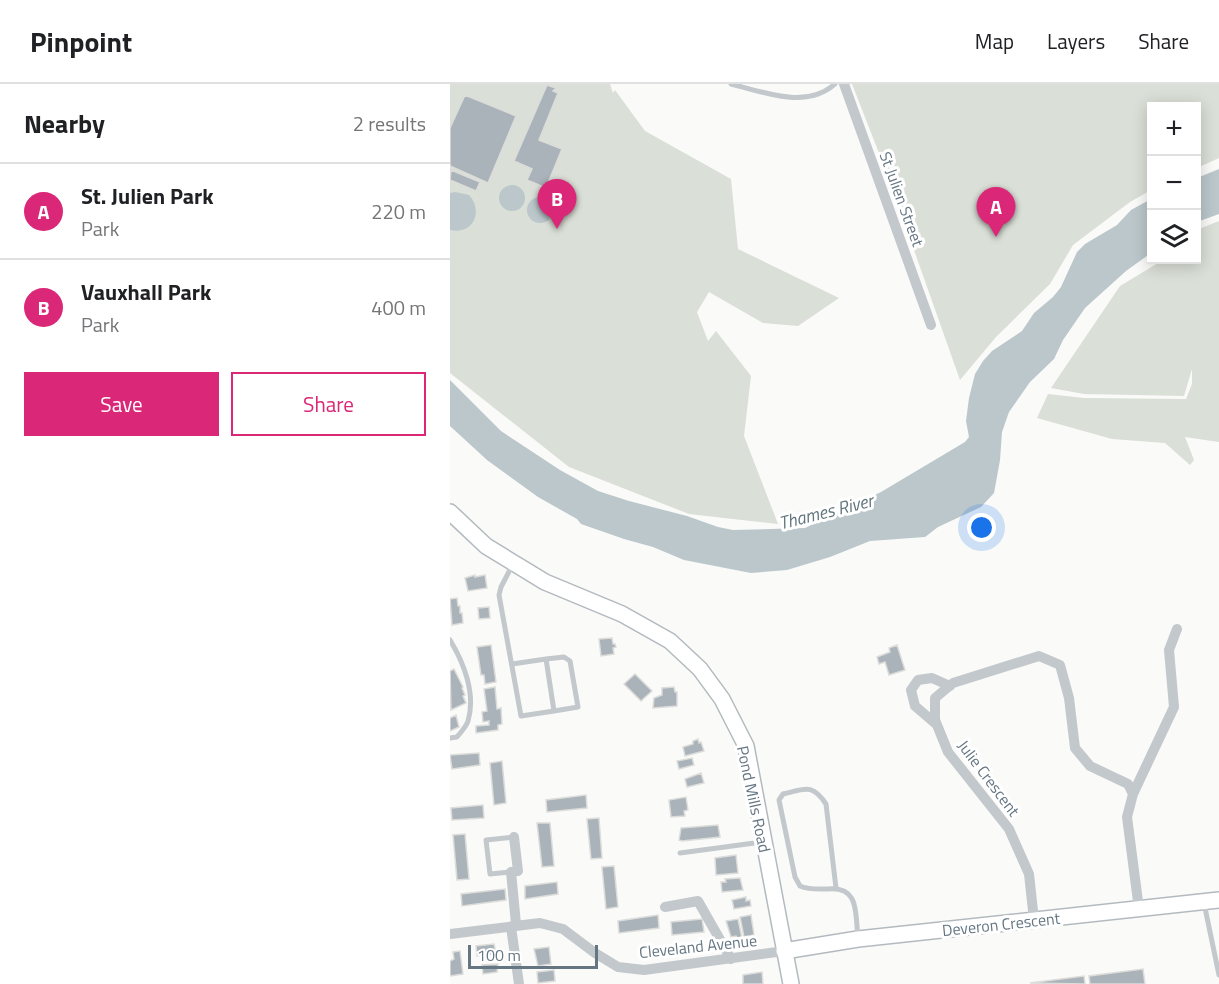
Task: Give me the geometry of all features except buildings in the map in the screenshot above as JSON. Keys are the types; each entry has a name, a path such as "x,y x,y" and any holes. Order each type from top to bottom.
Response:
{"main road":[{"name":"Pond Mills Road","path":"451,515 486,546 545,582 622,614 670,641 700,669 722,699 746,746 791,984"},
{"name":"Deveron Crescent","path":"784,951 858,939 1212,901"}],"street":[{"name":"St Julien Street","path":"844,84 931,325"},
{"path":"1139,909 1127,817 1133,794 1174,707 1169,650 1177,628"},
{"path":"950,686 953,683 1039,656 1060,665 1069,698 1075,748 1090,766 1128,784 1133,794"},
{"name":"Julie Crescent","path":"936,724 915,706 911,690 918,680 932,678 950,686 935,698 936,724 948,752 1009,829 1029,874 1034,920"},
{"path":"514,837 518,871 511,872 519,984"},
{"path":"665,907 698,902 731,959"},
{"name":"Cleveland Avenue","path":"450,934 540,923 563,928 618,967 644,970 784,951"}],"lane":[{"path":"731,84 783,98 812,97 826,92 835,84"},
{"path":"512,664 564,657 570,660 578,707 521,716 499,595 513,563"},
{"path":"450,640 461,657 471,704 467,723 457,737 450,738"},
{"path":"546,659 554,711"},
{"path":"836,888 826,804 818,792 812,789 783,794 779,800 795,877 800,886 848,891 852,897 858,939"},
{"path":"511,872 490,874 486,840 514,837"},
{"path":"680,853 764,841"},
{"path":"1212,901 1219,975"}],"shaded area":[{"path":"450,84 610,84 613,93 615,90 645,131 731,179 738,249 839,298 798,326 763,323 709,292 697,312 708,341 716,331 751,376 744,436 778,524 689,514 569,467 450,373"},
{"path":"852,84 1219,84 1219,158 1201,166 1201,102 1147,102 1147,192 1130,202 1073,245 1050,284 996,337 960,380 886,171"},
{"path":"1219,169 1219,214 1201,221 1201,210 1201,176"},
{"path":"512,185 521,189 525,198 521,207 512,211 503,207 499,198 503,189"},
{"path":"450,193 469,195 476,208 474,221 470,226 458,231 450,230"},
{"path":"540,197 549,201 553,210 549,219 540,223 531,219 527,210 531,201"},
{"path":"1147,201 1147,256 1126,271 1085,308 1063,340 1054,359 1030,382 1009,412 1002,432 994,493 981,507 938,527 925,537 870,541 830,557 787,570 751,573 684,560 653,547 581,524 577,519 538,497 487,460 450,426 450,380 501,431 560,470 598,491 733,530 805,528 881,492 965,442 969,437 966,421 969,398 975,374 983,361 992,351 1022,331 1034,313 1053,297 1061,287 1077,252 1085,244 1117,225 1131,210"},
{"path":"1219,221 1219,442 1185,437 1194,460 1190,465 1165,443 1112,439 1037,418 1048,394 1084,398 1186,399 1192,384 1192,369 1184,396 1084,394 1051,388 1120,286 1156,264 1201,264 1201,228"}],"place":[{"name":"Vauxhall Park","path":"557,229"},
{"name":"St. Julien Park","path":"996,237"}],"water label":[{"name":"Thames River","path":"826,512"}]}
